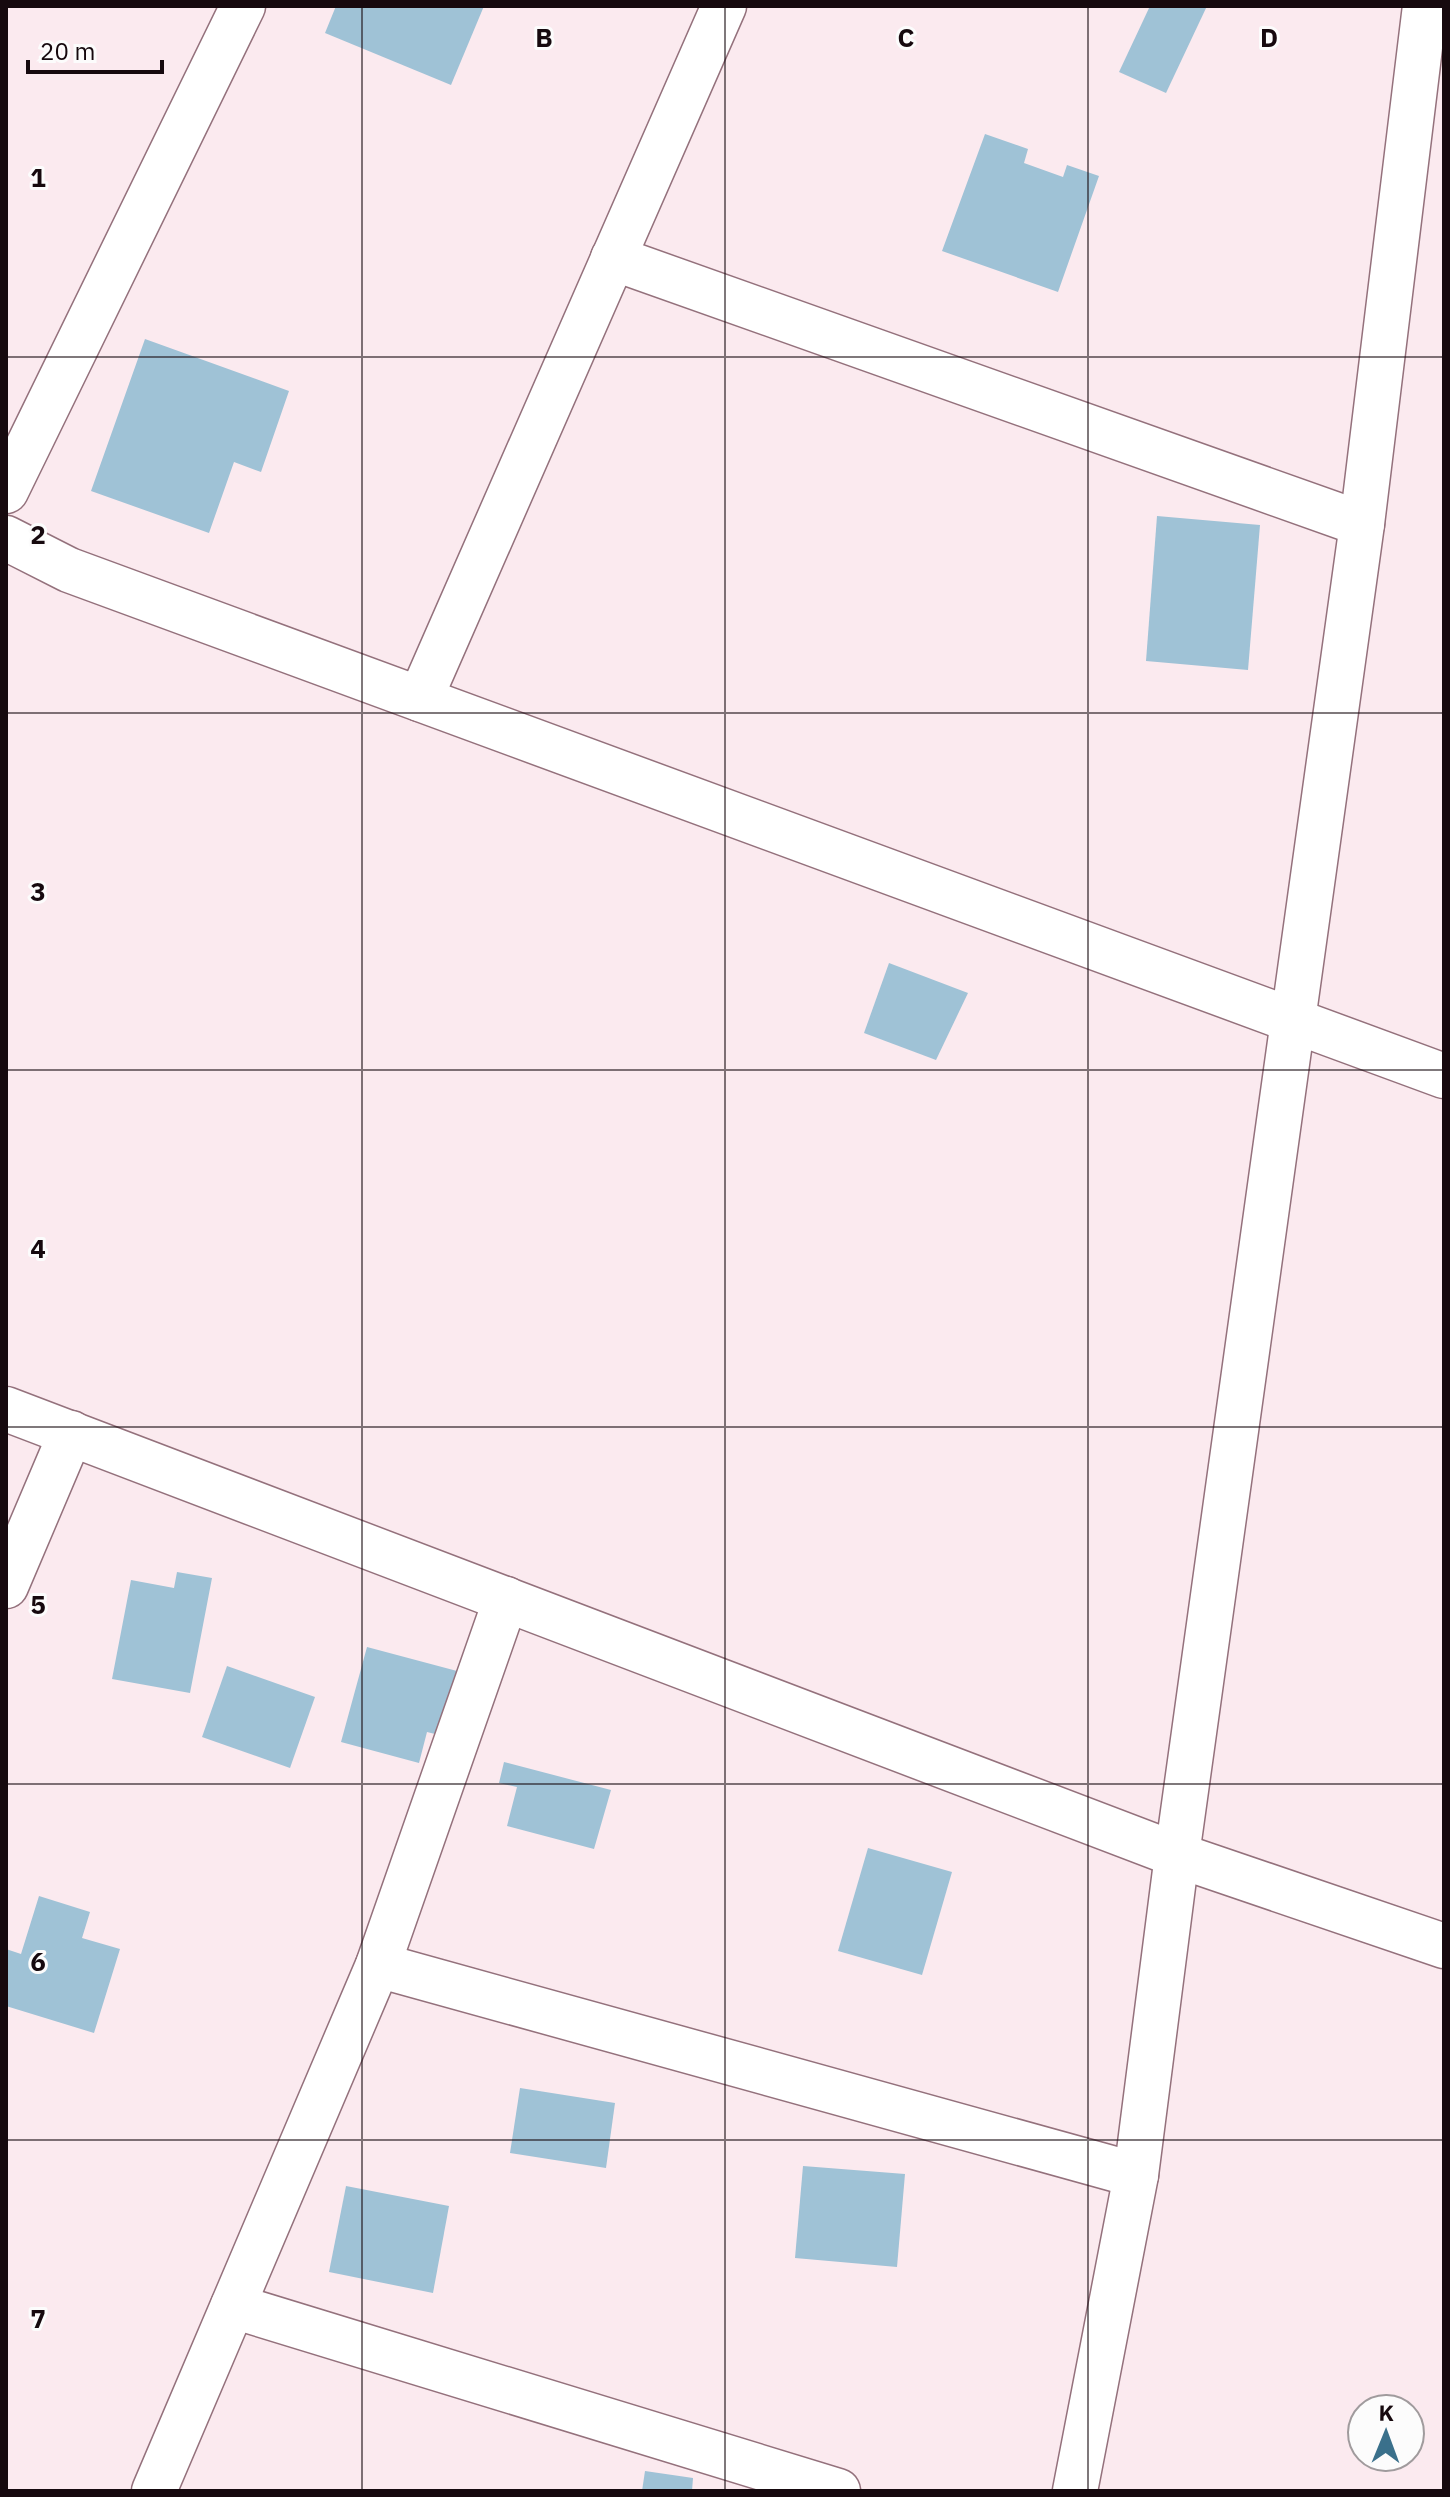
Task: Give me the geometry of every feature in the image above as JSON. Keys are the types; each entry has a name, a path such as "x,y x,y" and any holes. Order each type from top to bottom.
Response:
{"street":[{"path":"6,491 243,6"},
{"path":"420,699 724,6"},
{"path":"1075,2491 1136,2175 1177,1855 1362,524 1425,6"},
{"path":"613,258 1362,524"},
{"path":"6,538 69,570 1444,1076"},
{"path":"6,1409 1177,1855 1444,1946"},
{"path":"6,1586 71,1433"},
{"path":"154,2491 378,1965 506,1599"},
{"path":"378,1965 1136,2175"},
{"path":"233,2306 838,2491"}],"building":[{"path":"336,6 484,6 451,85 325,33"},
{"path":"1150,6 1207,6 1166,93 1119,72"},
{"path":"985,134 1028,149 1024,163 1063,177 1067,165 1099,176 1058,292 942,251"},
{"path":"145,339 289,391 261,472 234,462 209,533 91,491"},
{"path":"1157,516 1260,525 1248,670 1146,661"},
{"path":"889,963 968,993 936,1060 864,1033"},
{"path":"177,1572 212,1578 190,1693 112,1679 131,1580 174,1588"},
{"path":"367,1647 457,1671 439,1735 427,1732 419,1763 341,1742"},
{"path":"227,1666 315,1697 290,1768 202,1737"},
{"path":"504,1762 611,1790 594,1849 507,1826 517,1787 499,1783"},
{"path":"868,1848 952,1872 922,1975 838,1951"},
{"path":"39,1896 90,1912 82,1938 120,1949 94,2033 6,2006 6,1949 21,1954"},
{"path":"520,2088 615,2103 606,2168 510,2153"},
{"path":"803,2166 905,2174 897,2267 795,2258"},
{"path":"346,2186 449,2206 433,2293 329,2272"},
{"path":"645,2471 693,2478 692,2491 642,2491"}]}
